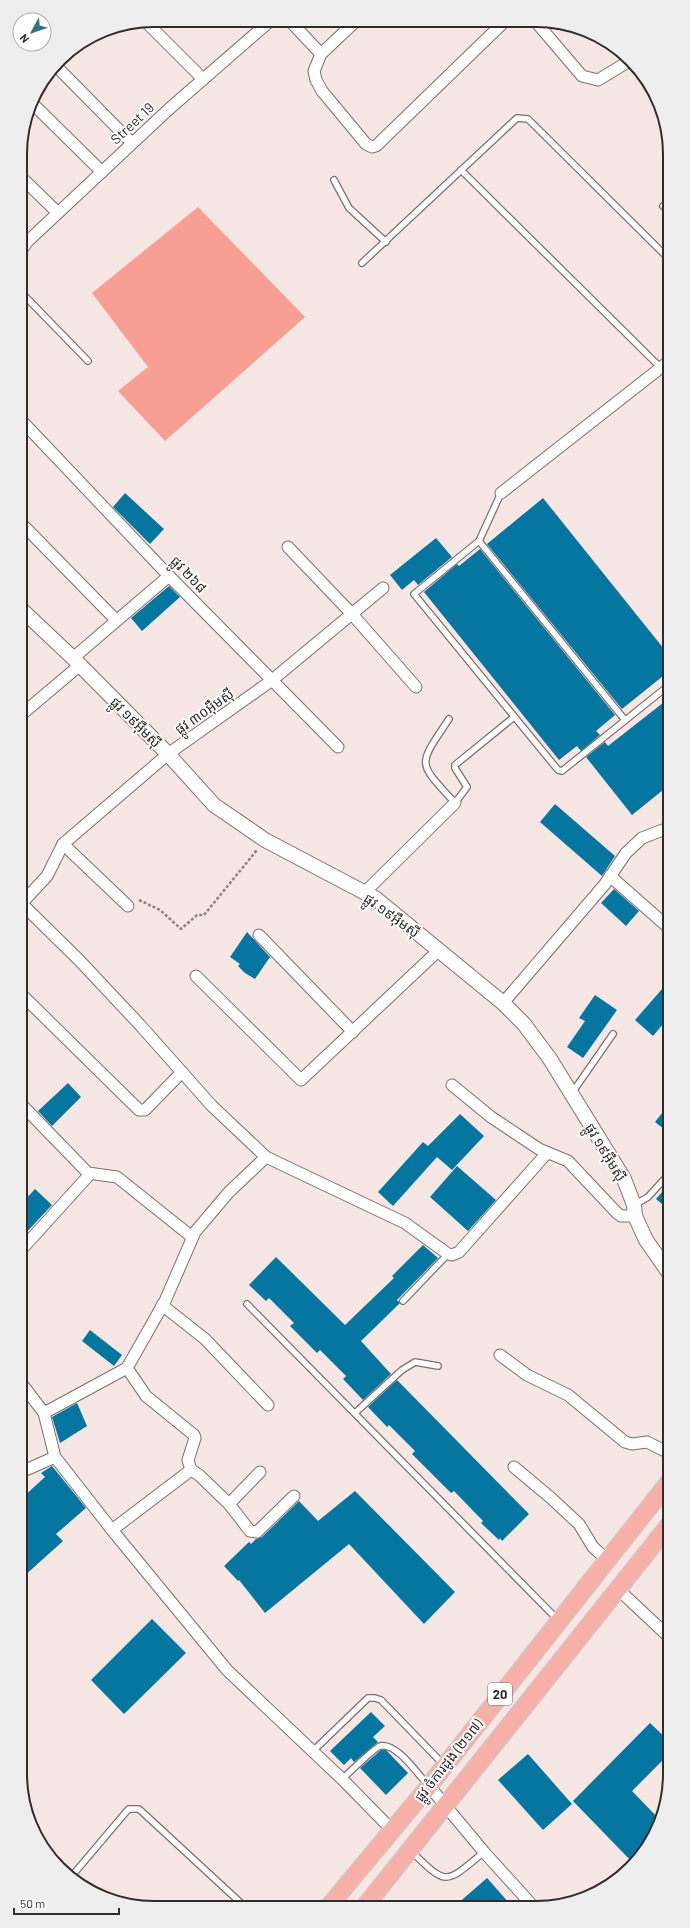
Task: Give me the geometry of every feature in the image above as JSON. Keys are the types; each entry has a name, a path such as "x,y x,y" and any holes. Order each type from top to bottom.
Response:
{"main road":[{"name":"ផ្លូវ ចំការដូង (២១៧)","path":"333,1901 429,1786 558,1620 663,1490"},
{"name":"ផ្លូវ ចំការដូង (២១៧)","path":"369,1901 663,1533"}],"street":[{"path":"151,27 203,79"},
{"name":"Street 19","path":"27,242 132,143 263,27"},
{"path":"296,27 321,54"},
{"path":"350,27 321,54 314,71 316,80 322,91 361,138 372,147 376,146 499,27"},
{"path":"540,27 582,76 598,80 625,63"},
{"path":"59,69 132,143"},
{"path":"36,107 102,172"},
{"path":"27,183 58,213"},
{"path":"501,493 663,366"},
{"name":"ផ្លូវ ២៦៨","path":"27,426 169,576 338,747"},
{"path":"27,529 116,620"},
{"path":"288,547 351,614 416,687"},
{"path":"27,709 116,620 169,576"},
{"name":"ផ្លូវ ៣០អ៊ឹមស៊ី","path":"27,898 47,876 63,844 168,754 272,681 383,588"},
{"name":"ផ្លូវ ១៩អ៊ឹមស៊ី","path":"27,615 76,661 168,754 214,805 265,840 375,898 502,1003 524,1024 538,1041 624,1179 646,1240 663,1264"},
{"path":"364,893 455,803"},
{"path":"502,1003 610,876 626,853 642,838 663,830"},
{"path":"63,844 128,906"},
{"path":"610,876 663,924"},
{"path":"27,909 79,960 212,1106 266,1157 405,1223 448,1254 455,1254 459,1252 547,1153"},
{"path":"259,935 353,1032"},
{"path":"196,976 301,1080 438,950"},
{"path":"27,999 139,1110 145,1110 182,1072"},
{"path":"452,1085 491,1117 547,1153 568,1161 617,1213 622,1216 635,1211"},
{"path":"27,1110 90,1174 117,1177 192,1237"},
{"path":"44,1413 127,1368 162,1305 192,1237 230,1192 266,1157"},
{"path":"27,1240 90,1174"},
{"path":"162,1305 205,1339 268,1405"},
{"path":"500,1355 527,1375 568,1396 625,1442 632,1444 647,1442 663,1450"},
{"path":"127,1368 146,1396 195,1437 188,1460 191,1470 199,1475 229,1504 250,1531 254,1532 294,1496"},
{"path":"27,1391 44,1413 55,1457 112,1530 227,1670 313,1751 392,1830"},
{"path":"27,1470 55,1457"},
{"path":"514,1467 579,1524 594,1547 607,1560"},
{"path":"112,1530 191,1470"},
{"path":"229,1504 260,1472"},
{"path":"618,1589 663,1631"},
{"path":"429,1786 484,1852 528,1901"}],"lane":[{"path":"362,263 516,118 528,119 663,253"},
{"path":"461,170 663,364"},
{"path":"334,180 349,208 386,242"},
{"path":"27,299 88,361"},
{"path":"501,493 479,541 414,594 514,717 559,771 663,690"},
{"path":"479,541 625,720"},
{"path":"450,719 427,753 424,762 427,772 455,803 467,787 455,768 455,765 514,717"},
{"path":"572,1094 613,1034"},
{"path":"635,1211 663,1181"},
{"path":"403,1300 448,1254"},
{"path":"247,1304 558,1620"},
{"path":"355,1413 402,1370 415,1362 438,1366"},
{"path":"313,1751 368,1698 375,1698 381,1700 445,1766"},
{"path":"342,1780 379,1746 387,1746 396,1750 429,1786"},
{"path":"74,1873 129,1809 139,1809 239,1901"},
{"path":"411,1850 435,1875 446,1878 456,1876 484,1852"}],"path":[{"path":"128,906 137,899 160,910 181,929 197,916 204,915 265,840"}],"shaded area":[{"path":"198,207 305,317 165,441 118,391 148,367 92,293"}],"building":[{"path":"125,493 164,529 150,544 113,507"},
{"path":"543,498 663,648 663,676 622,709 487,544"},
{"path":"436,538 452,557 418,585 414,580 402,590 390,575"},
{"path":"480,549 615,715 596,731 600,735 581,751 577,746 559,760 424,592 457,564 459,566"},
{"path":"169,586 180,597 142,631 131,618"},
{"path":"663,703 663,790 632,815 586,757 605,742 608,746"},
{"path":"555,804 615,856 602,876 540,822"},
{"path":"614,889 639,911 626,926 601,903"},
{"path":"247,932 270,957 255,979 245,973 238,966 240,964 230,957"},
{"path":"663,988 663,1024 653,1036 635,1020"},
{"path":"595,995 617,1010 583,1058 567,1047 585,1021 579,1018"},
{"path":"68,1083 81,1097 52,1126 38,1111"},
{"path":"663,1112 663,1128 655,1122"},
{"path":"460,1114 484,1136 452,1170 437,1157 393,1206 378,1192 423,1142 428,1146"},
{"path":"457,1166 496,1200 468,1231 430,1197"},
{"path":"35,1189 52,1205 27,1232 27,1198"},
{"path":"663,1191 663,1205 656,1199"},
{"path":"423,1245 438,1258 397,1300 400,1303 361,1341 391,1374 363,1400 343,1379 346,1376 320,1350 317,1353 290,1326 294,1323 269,1298 266,1301 249,1285 276,1257 345,1325 394,1278 392,1276"},
{"path":"90,1330 122,1355 114,1366 82,1341"},
{"path":"397,1380 529,1514 502,1541 481,1523 483,1521 454,1491 451,1493 412,1454 415,1451 389,1425 387,1427 368,1407"},
{"path":"77,1403 87,1426 60,1443 52,1417"},
{"path":"52,1466 86,1508 56,1534 63,1541 27,1573 27,1493 45,1477 41,1473"},
{"path":"355,1491 455,1592 424,1624 349,1544 265,1613 239,1580 238,1581 224,1566 249,1542 251,1544 256,1539 262,1537 299,1501 318,1521"},
{"path":"152,1619 186,1653 124,1714 91,1680"},
{"path":"371,1712 385,1726 373,1737 378,1742 354,1762 351,1758 344,1765 330,1751"},
{"path":"650,1723 663,1735 663,1760 632,1791 656,1816 642,1844 630,1860 573,1801"},
{"path":"381,1750 386,1750 408,1773 386,1795 360,1768"},
{"path":"528,1754 572,1804 543,1830 498,1780"},
{"path":"487,1878 507,1901 461,1901"}]}
